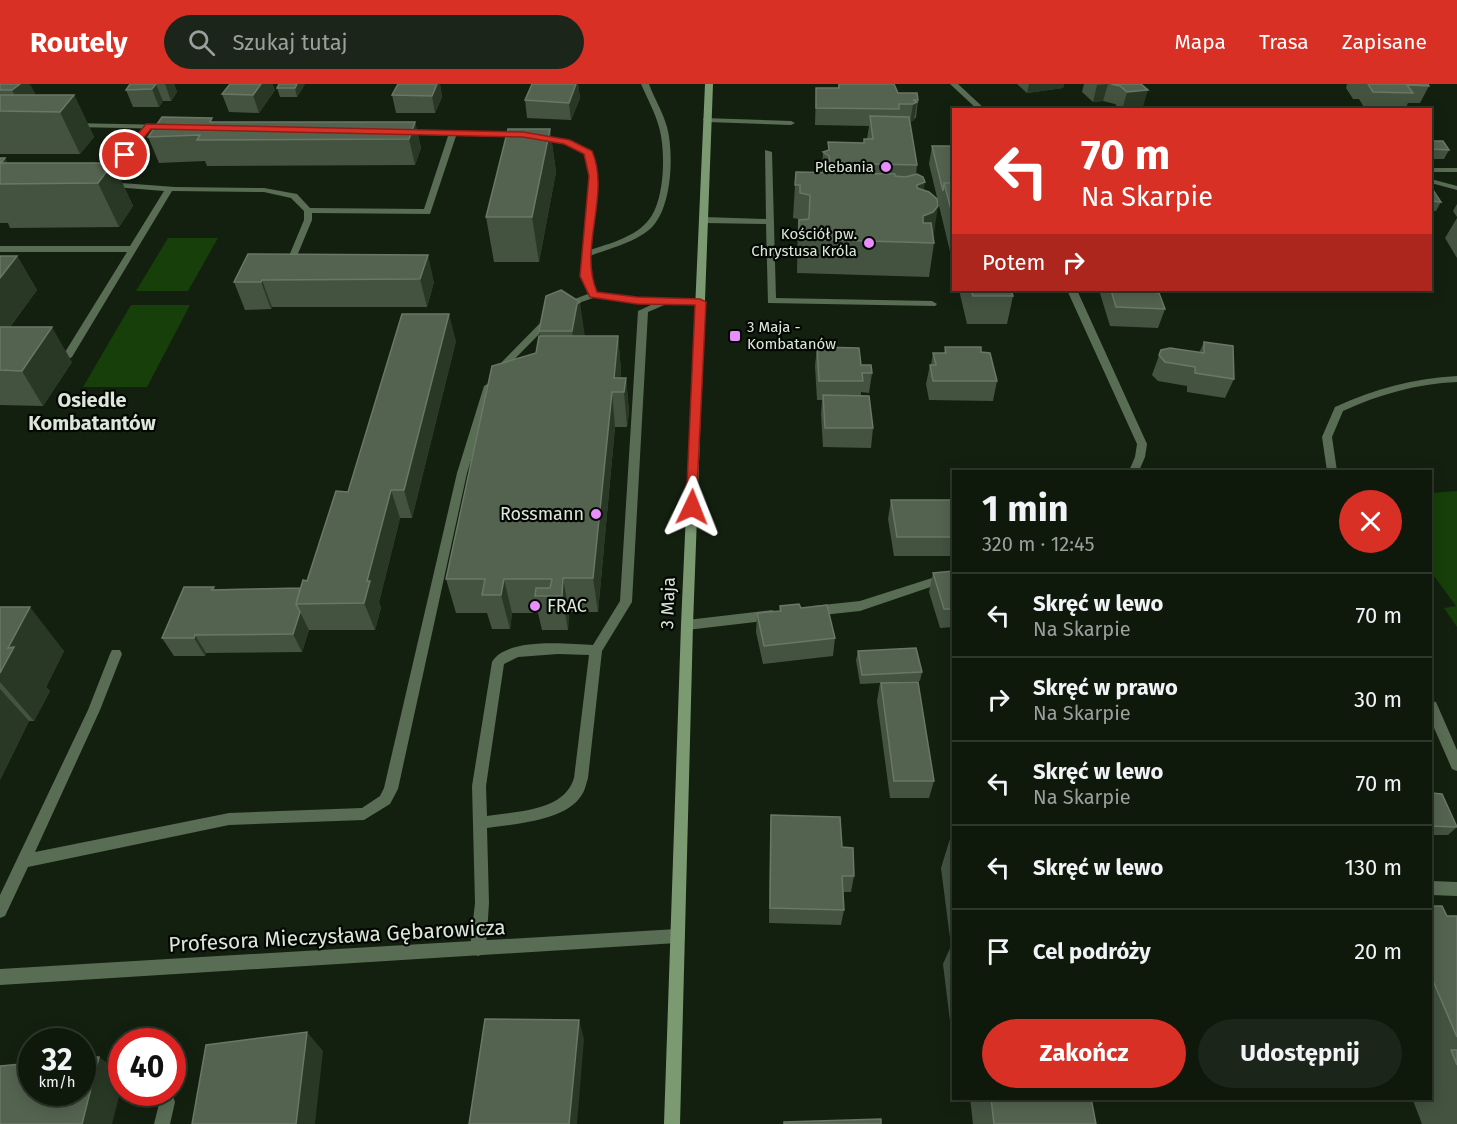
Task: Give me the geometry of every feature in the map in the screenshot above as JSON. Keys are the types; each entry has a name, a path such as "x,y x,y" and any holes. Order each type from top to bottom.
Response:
{"street":[{"path":"587,254 614,244 649,225 661,207 665,134 645,84"},
{"name":"3 Maja","path":"672,1124 687,625 709,84"},
{"path":"954,84 981,108"},
{"path":"707,120 791,123"},
{"path":"69,125 184,127"},
{"path":"102,184 149,126"},
{"path":"395,132 523,135 567,141 588,152 594,176 585,276 593,295"},
{"path":"90,184 281,192 294,196 308,210 427,212 453,133"},
{"path":"768,152 771,301 932,304"},
{"path":"1432,170 1457,170"},
{"path":"1432,181 1457,188"},
{"path":"67,357 169,189"},
{"path":"288,269 308,220 308,210"},
{"path":"704,220 770,222"},
{"path":"0,249 133,249"},
{"path":"1072,291 1142,444 1134,470"},
{"path":"23,861 229,819 364,814 385,800 391,789 462,473 492,378 565,304 593,295 637,301 700,302"},
{"path":"481,823 552,810 565,804 576,794 581,778 596,650 626,602 643,311 666,301"},
{"path":"1332,470 1327,437 1339,410 1375,392 1433,380 1457,379"},
{"path":"805,612 860,606 952,576"},
{"path":"687,625 782,614"},
{"path":"478,949 482,903 479,786 498,662 511,652 519,650 596,650"},
{"path":"0,911 94,710 116,654"},
{"path":"1432,708 1457,765"},
{"path":"1432,888 1457,889"},
{"name":"Profesora Mieczysława Gębarowicza","path":"0,977 677,936"},
{"path":"162,1124 166,1106"}],"green space":[{"path":"168,238 218,238 188,291 136,291"},
{"path":"131,305 190,305 147,387 83,387"},
{"path":"1457,491 1457,627 1444,608 1456,606 1432,573 1432,493"}],"building":[{"path":"0,84 20,84 12,90 0,90"},
{"path":"130,84 156,84 152,89 126,90"},
{"path":"230,84 261,84 253,95 222,94"},
{"path":"279,84 297,84 295,88 277,88"},
{"path":"398,84 437,84 432,96 392,95"},
{"path":"532,84 576,84 569,103 525,100"},
{"path":"839,84 894,84 898,93 917,93 918,100 913,100 917,102 913,104 899,104 899,109 816,108 816,88 839,88"},
{"path":"1111,84 1141,84 1148,90 1127,92 1120,86"},
{"path":"1368,84 1428,84 1429,86 1407,85 1413,93 1373,92"},
{"path":"0,95 74,95 60,112 0,111"},
{"path":"870,116 909,117 917,165 830,163 829,156 823,152 829,150 828,142 864,143 864,139 873,139"},
{"path":"162,117 212,118 210,122 415,122 409,139 197,140 200,135 148,137"},
{"path":"508,129 550,129 532,217 486,217"},
{"path":"1432,141 1443,141 1449,150 1432,149"},
{"path":"932,146 952,146 952,183 944,183 943,191"},
{"path":"0,158 5,158 1,163 113,163 98,183 0,184"},
{"path":"796,172 895,174 895,176 905,177 917,174 923,177 925,182 917,185 917,188 929,192 937,199 938,206 933,212 923,216 923,223 931,223 934,243 799,239 799,220 809,219 810,195 800,193 800,185 795,185"},
{"path":"944,183 952,183 952,213"},
{"path":"1432,188 1441,202 1432,201"},
{"path":"248,254 428,255 420,279 234,282"},
{"path":"0,256 17,256 0,278"},
{"path":"561,290 580,302 577,304 572,331 539,331 546,296"},
{"path":"971,291 1011,291 1013,296 973,296"},
{"path":"1111,291 1152,291 1159,293 1165,309 1116,307"},
{"path":"402,314 449,314 404,490 391,490 367,581 370,581 364,603 296,604 303,580 307,581 336,491 348,492"},
{"path":"0,327 52,327 22,371 0,370"},
{"path":"539,336 618,336 614,378 626,378 624,392 612,392 593,578 563,578 562,596 535,596 536,588 550,588 552,579 504,579 501,595 482,595 485,579 446,579 492,366 536,353"},
{"path":"1204,342 1233,346 1234,379 1195,373 1195,367 1165,362 1159,355 1161,350 1170,348 1204,353"},
{"path":"817,347 859,348 861,365 871,365 872,373 862,373 863,381 819,381"},
{"path":"945,347 981,347 981,352 990,353 997,381 933,381 930,365 936,365 933,353 946,353"},
{"path":"823,395 869,396 873,428 825,428"},
{"path":"891,500 952,500 952,537 897,537"},
{"path":"952,571 952,609 944,609 933,573"},
{"path":"184,587 214,587 212,590 300,588 296,604 300,612 293,634 195,635 194,638 162,638"},
{"path":"799,604 801,608 827,605 835,638 764,646 757,613 781,611 780,606"},
{"path":"0,607 30,607 8,648 14,647 0,673"},
{"path":"916,648 922,672 862,675 858,651"},
{"path":"918,682 934,781 894,781 881,683"},
{"path":"1432,793 1442,794 1457,827 1432,826"},
{"path":"771,815 840,817 842,847 853,848 854,876 842,876 844,910 770,908"},
{"path":"1432,906 1442,906 1447,916 1457,916 1457,1037 1432,978"},
{"path":"485,1019 579,1020 569,1124 469,1124"},
{"path":"307,1032 296,1124 192,1124 206,1045"},
{"path":"1451,1050 1457,1050 1457,1065"},
{"path":"18,1064 18,1106 87,1106 82,1124 0,1124 0,1066"},
{"path":"991,1100 1091,1100 1096,1124 994,1124"},
{"path":"881,1119 881,1124 784,1124 784,1122"}],"place":[{"name":"Plebania","path":"886,167"},
{"name":"Kościół pw. Chrystusa Króla","path":"869,243"},
{"name":"3 Maja - Kombatanów","path":"735,336"},
{"name":"Rossmann","path":"596,514"},
{"name":"FRAC","path":"535,606"}],"district":[{"name":"Osiedle Kombatantów","path":"92,412"}],"route":[{"path":"125,155 149,126 523,135 567,141 588,152 594,176 585,276 593,295 637,301 700,302 692,507"}]}
